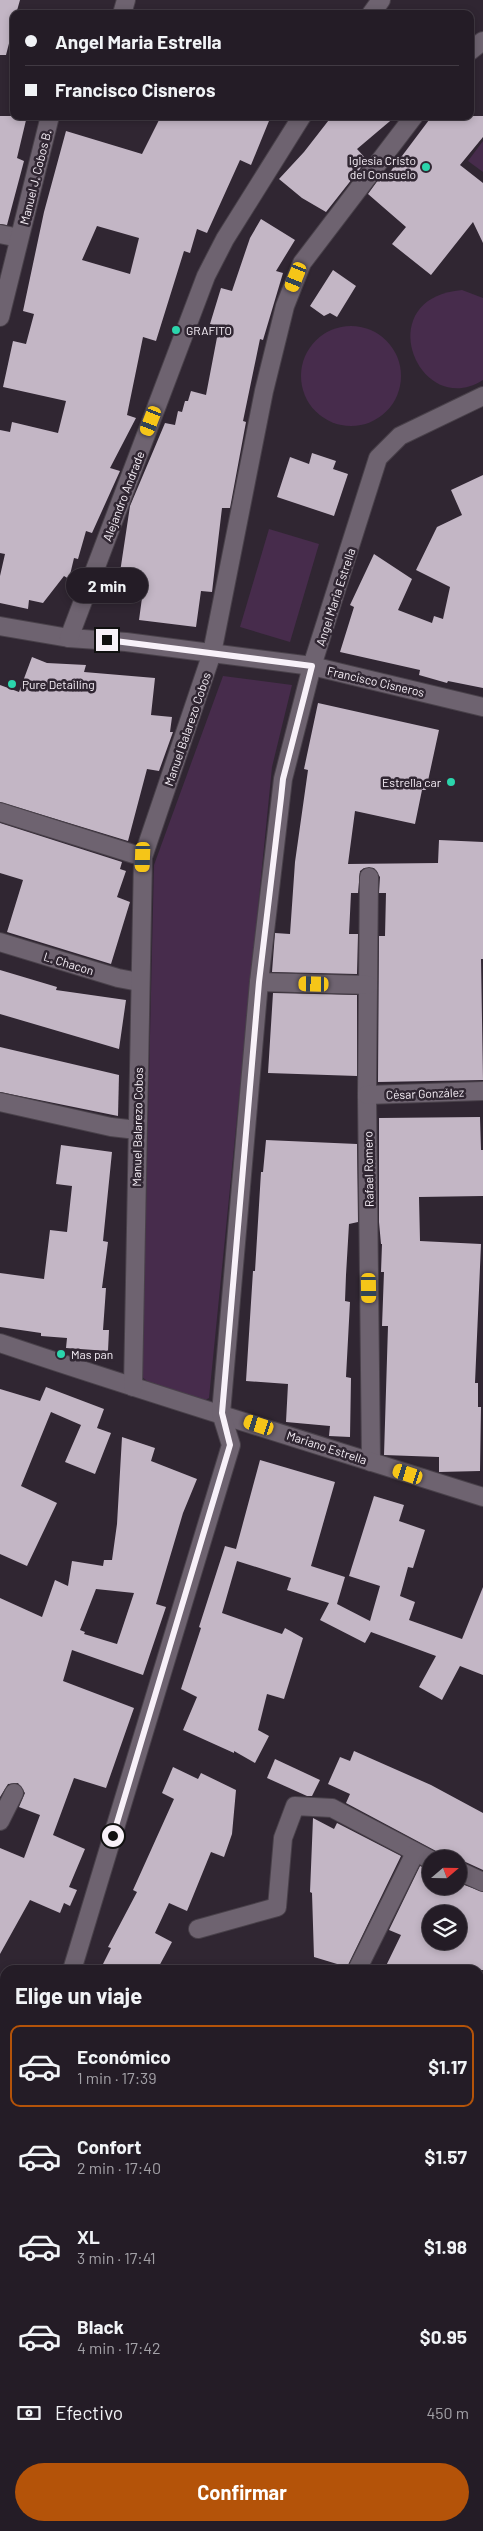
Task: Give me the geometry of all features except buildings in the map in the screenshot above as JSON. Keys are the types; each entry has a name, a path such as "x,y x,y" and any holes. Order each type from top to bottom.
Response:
{"street":[{"path":"374,10 382,0"},
{"name":"Manuel J. Cobos B.","path":"0,317 49,120"},
{"name":"Alejandro Andrade","path":"69,638 206,276 225,239 299,120"},
{"name":"Manuel Balarezo Cobos","path":"133,1387 139,982 143,857 212,653 264,391 285,306 302,263 411,120"},
{"name":"Manuel J. Cobos B.","path":"0,234 19,238"},
{"name":"Angel Maria Estrella","path":"74,1965 229,1454 230,1445 222,1413 259,982 283,779 312,666 378,458 400,436 483,396"},
{"name":"Francisco Cisneros","path":"0,626 69,638 126,642 312,666 483,706"},
{"path":"0,812 143,857"},
{"name":"Rafael Romero","path":"369,877 368,1095 371,1462"},
{"name":"L. Chacon","path":"0,942 118,978 139,982"},
{"path":"259,982 368,985"},
{"name":"César González","path":"368,1095 483,1091"},
{"path":"0,1102 111,1127 137,1130"},
{"name":"Mariano Estrella","path":"0,1343 133,1387 222,1413 483,1497"},
{"path":"0,1820 14,1793"},
{"path":"198,1929 277,1907 283,1838 295,1806 332,1808 422,1856"},
{"path":"360,1965 415,1853"},
{"path":"468,1875 483,1882"}],"shaded area":[{"path":"483,141 483,172 468,161"},
{"path":"462,290 483,298 483,380 460,388 439,384 423,372 413,353 410,333 417,313 433,298"},
{"path":"351,326 370,330 387,340 397,357 401,376 397,395 387,412 370,422 351,426 332,422 315,412 305,395 301,376 305,357 315,340 332,330"},
{"path":"269,529 319,544 290,642 240,627"},
{"path":"223,676 292,685 272,767 209,1398 205,1400 152,1385 142,1377 154,865"}],"place":[{"name":"Iglesia Cristo del Consuelo","path":"426,167"},
{"name":"GRAFITO","path":"176,330"},
{"name":"Pure Detailing","path":"12,684"},
{"name":"Estrella car","path":"451,782"},
{"name":"Mas pan","path":"61,1354"}],"route":[{"path":"107,640 312,666 283,779 259,982 222,1413 229,1437 229,1454 113,1836"}]}
